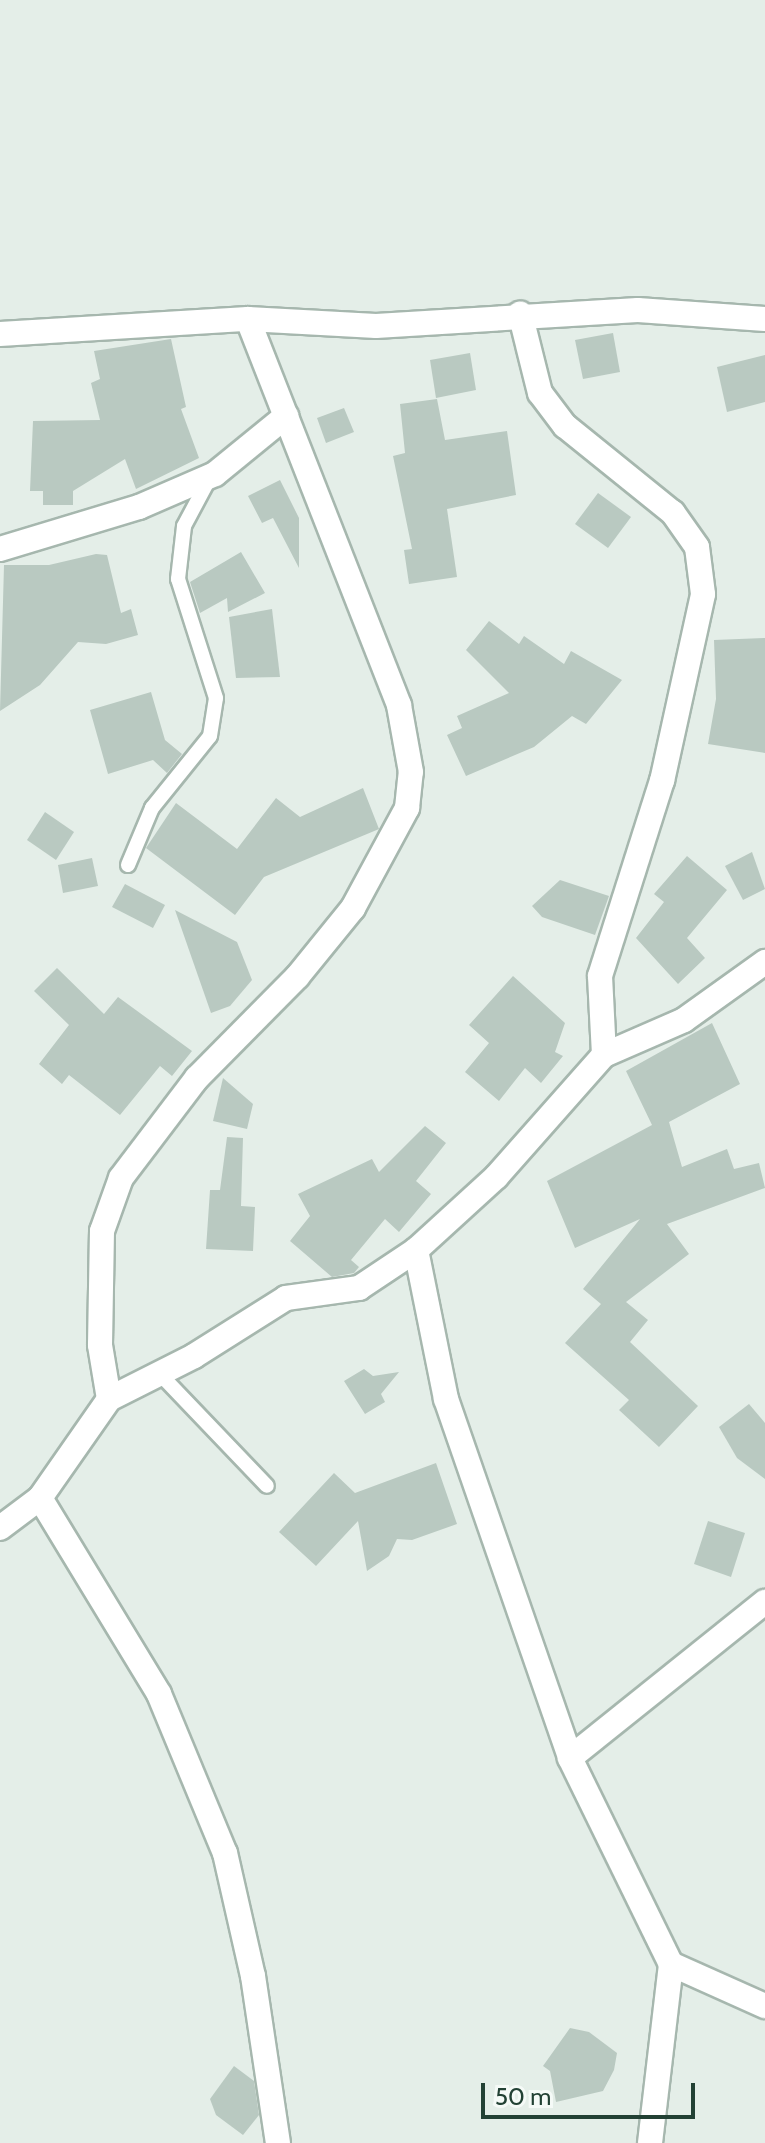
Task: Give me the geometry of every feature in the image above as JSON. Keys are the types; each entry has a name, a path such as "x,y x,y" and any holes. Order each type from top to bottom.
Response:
{"street":[{"path":"0,334 248,319 376,326 520,313 638,310 765,319"},
{"path":"520,313 540,393 565,426 673,513 697,547 703,594 662,781 600,976 604,1055"},
{"path":"109,1399 100,1345 102,1231 121,1178 197,1078 297,977 353,908 407,808 411,772 399,705 248,319"},
{"path":"0,549 139,507 215,474 286,416"},
{"path":"0,1528 40,1498 109,1399 286,1298 359,1288 416,1250 496,1177 604,1055 684,1020 765,962"},
{"path":"416,1250 446,1399 570,1758 671,1964 650,2143"},
{"path":"40,1498 159,1694 225,1853 278,2143"},
{"path":"570,1758 765,1602"},
{"path":"671,1964 765,2006"}],"lane":[{"path":"128,865 152,808 210,736 216,698 178,579 194,498 215,474"},
{"path":"159,1373 267,1486"}],"building":[{"path":"613,333 620,372 583,379 575,340"},
{"path":"171,339 186,407 181,409 199,458 136,489 125,459 73,491 73,505 43,505 43,491 30,491 33,421 100,420 91,383 100,379 94,351"},
{"path":"470,353 476,390 436,398 430,360"},
{"path":"765,355 765,402 727,412 717,367"},
{"path":"437,399 445,440 507,431 516,495 447,509 457,577 409,584 404,550 412,549 393,456 405,453 400,404"},
{"path":"344,408 354,432 326,443 317,418"},
{"path":"280,480 299,518 299,568 273,518 262,523 248,496"},
{"path":"598,493 631,517 608,548 575,524"},
{"path":"241,552 265,593 228,612 227,598 200,613 190,582"},
{"path":"96,554 107,555 121,613 131,609 138,635 106,644 78,642 40,685 0,711 4,565 49,565"},
{"path":"272,609 280,677 236,678 229,617"},
{"path":"489,621 519,644 524,636 564,664 571,651 622,680 586,724 572,716 534,747 466,776 447,735 462,728 457,716 509,693 466,650"},
{"path":"765,638 765,753 708,744 716,699 714,640"},
{"path":"151,692 165,740 182,754 167,773 153,760 108,774 90,710"},
{"path":"363,788 379,829 264,877 235,915 146,848 176,803 237,849 276,798 300,817"},
{"path":"45,812 74,832 56,860 27,840"},
{"path":"752,852 765,889 743,900 725,866"},
{"path":"687,856 727,890 687,938 705,958 678,984 636,938 664,902 654,894"},
{"path":"92,858 98,886 63,893 58,865"},
{"path":"560,880 609,896 595,935 542,917 532,906"},
{"path":"125,884 165,905 153,928 112,907"},
{"path":"175,910 237,942 252,980 230,1006 211,1013"},
{"path":"57,968 104,1014 118,997 192,1051 172,1076 160,1066 120,1115 69,1075 62,1084 39,1064 69,1025 34,991"},
{"path":"513,976 565,1023 555,1052 563,1056 541,1083 525,1068 499,1101 465,1072 489,1043 469,1025"},
{"path":"712,1023 740,1084 669,1122 682,1167 727,1149 734,1169 759,1163 765,1188 667,1224 689,1254 626,1302 648,1320 630,1342 698,1406 659,1447 619,1410 629,1400 565,1343 601,1304 583,1289 640,1219 575,1248 547,1181 652,1125 626,1071"},
{"path":"223,1078 253,1104 247,1129 213,1121"},
{"path":"425,1126 446,1143 416,1181 431,1194 399,1232 385,1219 351,1260 359,1267 354,1273 332,1277 290,1241 310,1216 298,1194 372,1159 379,1172"},
{"path":"227,1137 243,1138 241,1206 255,1207 253,1251 206,1249 210,1190 220,1190"},
{"path":"364,1369 373,1376 399,1372 381,1394 385,1402 365,1414 344,1381"},
{"path":"749,1404 765,1423 765,1479 737,1458 719,1427"},
{"path":"436,1463 457,1524 412,1540 397,1539 389,1556 367,1571 358,1521 316,1566 279,1532 334,1473 355,1493"},
{"path":"708,1521 745,1533 731,1577 694,1564"},
{"path":"570,2028 589,2032 617,2053 614,2070 603,2091 556,2102 550,2071 543,2066"},
{"path":"234,2066 254,2081 259,2115 243,2135 216,2115 210,2099"}]}
